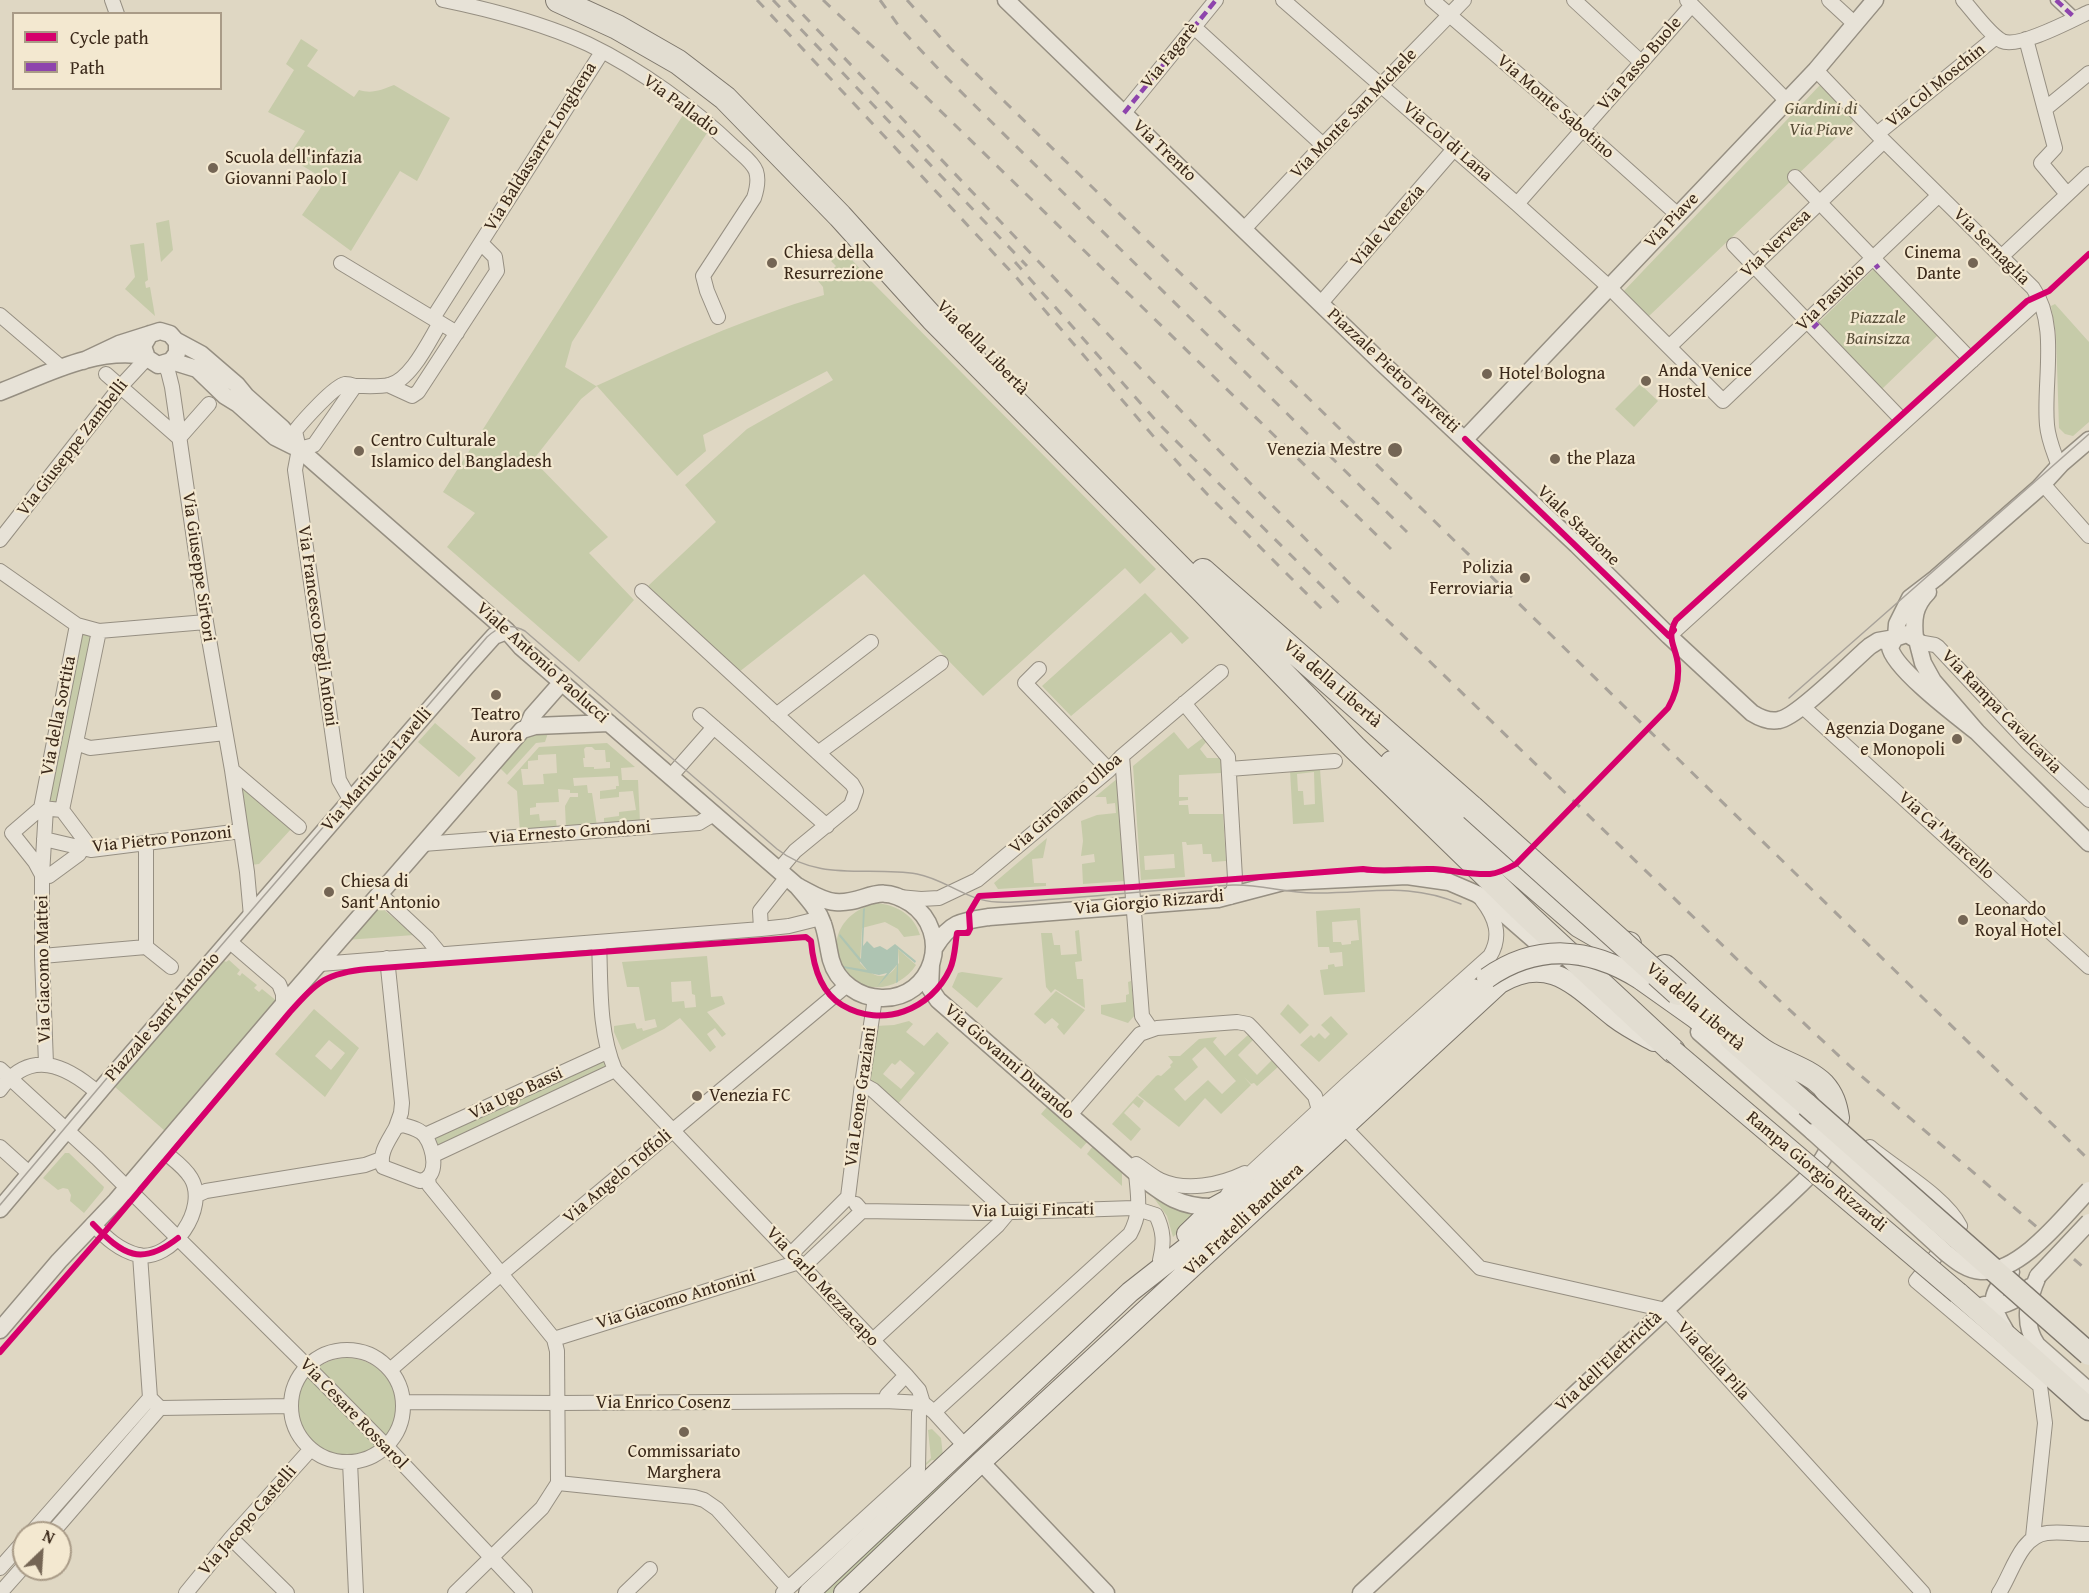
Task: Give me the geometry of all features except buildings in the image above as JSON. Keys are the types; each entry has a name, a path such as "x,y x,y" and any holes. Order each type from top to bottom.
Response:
{"highway":[{"name":"Via della Libertà","path":"558,0 617,27 668,56 725,98 840,216 933,319 1354,747 1529,917 1673,1051"},
{"name":"Via della Libertà","path":"594,0 685,50 729,83 777,130 917,281 1172,543 1678,993 2089,1354"},
{"path":"1172,543 1405,775 1579,925 1605,940 1630,945 1648,952 1753,1043 1821,1083 1835,1103 1837,1118"},
{"name":"Rampa Giorgio Rizzardi","path":"2016,1344 2087,1404"}],"main road":[{"name":"Via Fratelli Bandiera","path":"809,1593 1130,1292 1215,1207 1261,1173 1451,1008 1500,969 1540,955 1573,953 1610,962 1640,979 1807,1105"},
{"name":"Via Fratelli Bandiera","path":"844,1593 981,1462 1487,993 1508,978 1539,971 1561,976 1576,985 1626,1026 1673,1051"},
{"name":"Rampa Giorgio Rizzardi","path":"1673,1051 2016,1344"},
{"name":"Via Fratelli Bandiera","path":"1130,1292 1246,1201 1261,1173"},
{"path":"965,1446 981,1462"}],"street":[{"name":"Via Palladio","path":"443,0 521,19 588,44 664,91 707,122 755,168 758,177 754,198 703,276 718,317"},
{"name":"Via Trento","path":"1006,0 1321,303"},
{"name":"Via Fagarè","path":"1124,113 1216,0"},
{"name":"Via Col di Lana","path":"1283,0 1609,287 1723,401"},
{"name":"Via Monte Sabotino","path":"1432,0 1678,215"},
{"name":"Via Monte San Michele","path":"1244,229 1323,145 1385,88 1464,0"},
{"path":"1574,0 1641,62"},
{"path":"1829,0 1855,24"},
{"name":"Via Piave","path":"1465,439 1816,70 1875,0"},
{"path":"1963,0 1996,37 2004,42 2013,43 2089,12"},
{"path":"2056,0 2075,18"},
{"path":"1689,3 1787,101"},
{"name":"Via Passo Buole","path":"1517,204 1641,62 1689,3"},
{"path":"1194,27 1323,145"},
{"name":"Via Col Moschin","path":"1880,137 1996,37"},
{"path":"2026,39 2055,148 2040,163 2067,194"},
{"name":"Via Baldassarre Longhena","path":"299,449 295,431 336,389 346,384 388,385 408,374 436,320 481,243 602,52"},
{"name":"Via Sernaglia","path":"1816,70 2038,296 2043,305 2047,330 2051,472"},
{"path":"2045,109 2089,73"},
{"name":"Via Nervesa","path":"1669,347 1819,202 1880,137"},
{"name":"Viale Venezia","path":"1321,303 1454,149"},
{"path":"2001,257 2089,174"},
{"path":"1795,177 1876,264 1972,361"},
{"name":"Via Pasubio","path":"1723,401 1813,324 1876,264 1939,195"},
{"name":"Via Baldassarre Longhena","path":"388,385 412,396 418,392 457,333 497,271 495,257 481,243"},
{"path":"1734,245 1813,324 1904,422"},
{"path":"341,263 457,333"},
{"path":"1669,636 1972,361 2031,306 2038,296"},
{"name":"Piazzale Pietro Favretti","path":"1321,303 1465,439"},
{"path":"0,315 62,368"},
{"path":"0,392 83,361 119,344 150,334 163,331 176,340 177,350 167,363 156,364 146,357 115,355 83,361"},
{"path":"146,357 143,346 150,334"},
{"name":"Viale Antonio Paolucci","path":"176,340 201,354 237,385 282,428 299,449 507,631 521,647 788,878"},
{"name":"Via Giuseppe Zambelli","path":"0,540 146,357"},
{"name":"Viale Antonio Paolucci","path":"167,363 197,369 225,396 238,404 275,437 299,449"},
{"name":"Via Giuseppe Sirtori","path":"167,363 206,622 232,770 251,916"},
{"path":"106,374 179,438 208,404"},
{"path":"299,449 314,445 355,386"},
{"name":"Viale Stazione","path":"1465,439 1752,713 1766,720 1781,720 1802,706"},
{"path":"1895,658 1890,647 1907,602 2089,440"},
{"name":"Via Francesco Degli Antoni","path":"299,449 295,470 339,780 351,801"},
{"path":"2051,472 2089,536"},
{"path":"0,571 77,625 99,631 206,622"},
{"path":"1851,663 1874,653 1895,658 1903,663 1911,662 1916,658 1918,644 1913,622 1915,611 1936,578"},
{"path":"642,591 852,784 856,791 851,805 795,851 788,878 760,911 761,929"},
{"name":"Via della Sortita","path":"44,838 43,808 77,625"},
{"name":"Via della Sortita","path":"62,810 99,631"},
{"name":"Via Mariuccia Lavelli","path":"251,916 472,660 494,636 507,631"},
{"path":"1802,706 1873,643 1907,634 1918,644"},
{"path":"776,715 871,642"},
{"name":"Via Rampa Cavalcavia","path":"2086,791 2029,744 1936,646 1918,644 1930,677 1977,732 2089,843"},
{"name":"Via Rampa Cavalcavia","path":"1895,658 1914,680 1977,732"},
{"path":"818,753 941,663"},
{"path":"1039,669 1025,683 1109,770"},
{"name":"Via Girolamo Ulloa","path":"896,896 921,899 939,898 977,880 1109,770 1122,756 1221,672"},
{"path":"0,1330 161,1149 516,737 527,728 532,716 562,682"},
{"path":"1184,703 1228,757 1235,878 1230,897"},
{"name":"Via Ca' Marcello","path":"1802,706 2089,967"},
{"path":"699,715 827,826"},
{"path":"527,728 609,723"},
{"path":"671,776 714,727"},
{"path":"76,743 90,748 225,733"},
{"path":"1122,756 1142,1016 1151,1029"},
{"path":"1229,769 1335,761"},
{"path":"232,770 299,827"},
{"path":"0,824 12,833 35,862 42,875 49,876 79,854 86,842 62,810 43,808 12,833"},
{"name":"Via Ernesto Grondoni","path":"423,844 699,823 714,814"},
{"name":"Via Pietro Ponzoni","path":"44,838 91,850 241,831"},
{"name":"Via Giacomo Mattei","path":"44,838 42,956 46,1064"},
{"path":"146,844 146,946"},
{"name":"Via Giorgio Rizzardi","path":"935,947 949,928 965,921 1001,915 1230,897 1283,882 1399,876 1449,882 1477,894 1494,905 1624,1017 1673,1051"},
{"path":"788,878 832,902 846,902 877,894 896,896 908,902 922,915 931,930 935,947 931,965 921,980 910,990 891,998 875,998 861,994 847,986 834,969 821,918 814,906 788,878"},
{"path":"788,878 806,899 809,910 806,918 793,925"},
{"path":"380,894 427,938 441,955"},
{"path":"1477,894 1488,907 1496,926 1497,939 1490,956 1502,964 1508,978"},
{"path":"320,964 761,929 793,925 821,918 856,899"},
{"path":"828,944 832,922 856,899"},
{"name":"Piazzale Sant'Antonio","path":"0,1209 251,916"},
{"path":"793,925 817,934 828,944"},
{"name":"Piazzale Sant'Antonio","path":"228,941 279,984"},
{"path":"599,942 604,1031 607,1052 615,1070"},
{"path":"42,956 146,946 171,967"},
{"name":"Via Fratelli Bandiera","path":"1261,1173 1319,1110 1490,956"},
{"path":"387,958 402,1103 396,1127 381,1159 383,1167 420,1181 428,1178"},
{"name":"Via Giovanni Durando","path":"931,965 930,988 935,996 1069,1116 1163,1194 1179,1203 1197,1207 1215,1207"},
{"path":"1640,979 1945,1252 1964,1266 1978,1271 1991,1270 2010,1263 2029,1251"},
{"path":"283,1005 283,994 279,984 304,981"},
{"name":"Via Angelo Toffoli","path":"390,1370 847,986"},
{"path":"1678,993 1758,1079 1813,1132"},
{"name":"Via Leone Graziani","path":"848,1197 875,998"},
{"path":"1069,1116 1140,1034 1151,1029 1237,1022 1248,1024 1315,1096 1319,1110"},
{"name":"Via Ugo Bassi","path":"425,1135 607,1052"},
{"path":"0,1090 5,1074 46,1064 61,1067 98,1093"},
{"name":"Via Ugo Bassi","path":"434,1155 615,1070"},
{"name":"Via Carlo Mezzacapo","path":"615,1070 801,1257 919,1390 923,1403 965,1446"},
{"name":"Via Cesare Rossarol","path":"5,1074 178,1238 387,1447 525,1593"},
{"path":"862,1084 873,1090 1008,1213 998,1225 873,1340"},
{"path":"1837,1118 1874,1151 1935,1198 1955,1217 1960,1226 1916,1281 2040,1386 2045,1423 2033,1537"},
{"name":"Via dell'Elettricità","path":"1361,1593 1820,1165 1829,1151 1835,1134 1837,1118"},
{"path":"396,1127 403,1125 412,1127 425,1135 435,1160 428,1178 429,1185 554,1339 558,1403 558,1483 542,1509 455,1593"},
{"name":"Via della Pila","path":"1344,1127 1480,1268 1666,1310 1923,1593"},
{"path":"0,1147 30,1174"},
{"path":"93,1224 108,1240 121,1249 140,1255 162,1250 178,1238 186,1229 194,1213 197,1195 191,1178 161,1149"},
{"name":"Via Giovanni Durando","path":"1108,1149 1161,1180 1173,1184 1206,1185 1261,1173"},
{"path":"197,1195 206,1191 366,1165 381,1159"},
{"path":"934,1412 1130,1234 1137,1220 1139,1209 1136,1173"},
{"path":"2089,1190 1996,1288 1993,1296 1994,1306 2006,1304 2018,1298 2089,1222"},
{"path":"848,1197 862,1211 801,1257 848,1197"},
{"path":"1139,1209 1156,1215 1162,1228 1164,1246 1160,1260"},
{"name":"Via Luigi Fincati","path":"862,1211 1008,1213 1139,1209"},
{"path":"62,1521 155,1403 140,1255"},
{"name":"Via Giacomo Antonini","path":"554,1339 801,1257"},
{"path":"2038,1276 2031,1293 2027,1319 2031,1336 2087,1404"},
{"name":"Rampa Giorgio Rizzardi","path":"1958,1293 1979,1304 1994,1306 2004,1329 2016,1344"},
{"path":"349,1350 371,1356 390,1370 403,1402 401,1422 387,1447 368,1458 350,1462 336,1461 311,1449 300,1437 293,1422 292,1392 307,1367 326,1354 349,1350"},
{"path":"885,1401 886,1395 906,1375"},
{"name":"Via Enrico Cosenz","path":"403,1402 885,1401 923,1403"},
{"path":"42,1521 155,1403 291,1406"},
{"path":"558,1483 694,1497 704,1500 717,1509 786,1591 918,1470 919,1413 923,1403"},
{"name":"Via Jacopo Castelli","path":"186,1593 231,1538 311,1449"},
{"path":"350,1462 356,1593"},
{"path":"981,1462 1106,1593"},
{"path":"1999,1593 2024,1547 2033,1537 2049,1532 2089,1534"},
{"path":"231,1538 287,1593"},
{"path":"0,1568 12,1554"},
{"path":"625,1593 650,1569"},
{"path":"0,1593 12,1580"}],"green space":[{"path":"301,39 318,50 307,66 354,97 359,90 381,90 394,85 450,118 417,181 400,171 351,251 302,215 326,180 288,157 305,131 268,112 294,70 286,64"},
{"name":"Giardini di Via Piave","path":"1821,84 1856,119 1648,317 1622,293"},
{"path":"683,115 707,133 572,342 565,367 596,386 737,325 824,295 823,287 814,276 820,270 831,271 836,266 831,261 843,250 1156,569 1140,584 1125,568 983,696 864,574 739,672 648,586 716,522 685,485 747,429 833,380 827,371 703,435 706,451 677,476 597,386 581,399 533,460 608,537 589,553 634,600 579,662 447,547 475,513 443,492"},
{"path":"169,220 173,250 161,262 156,223"},
{"path":"144,243 148,280 145,282 146,288 150,287 155,316 125,289 135,277 130,245"},
{"name":"Piazzale Bainsizza","path":"1875,268 1939,334 1882,389 1818,323"},
{"path":"2055,304 2089,342 2089,422 2073,436 2065,434 2059,428 2056,334 2051,306"},
{"path":"1640,384 1658,401 1634,427 1615,409"},
{"path":"1145,593 1189,638 1182,644 1171,632 1071,716 1042,686"},
{"path":"83,632 92,633 59,805 49,803"},
{"path":"435,723 476,758 459,777 418,742"},
{"path":"549,730 545,742 536,743 507,775 498,766 527,732"},
{"path":"1174,732 1188,749 1204,737 1207,741 1200,749 1207,758 1221,758 1221,773 1179,775 1179,797 1188,797 1188,800 1179,801 1179,805 1188,805 1189,814 1223,814 1226,861 1212,862 1211,854 1203,854 1202,844 1187,845 1186,842 1182,842 1185,877 1141,880 1133,766","holes":["1174,854 1175,868 1145,870 1144,856"]},
{"path":"607,743 635,767 621,768 622,780 638,780 640,823 604,826 604,818 619,816 619,812 636,810 633,791 619,792 619,797 600,799 600,791 616,789 616,786 619,786 618,776 573,778 574,786 587,785 588,793 592,793 597,826 566,829 565,806 570,797 578,797 578,793 558,789 559,802 536,803 536,807 530,808 530,815 539,814 540,821 556,820 557,829 520,832 517,791 507,783 539,747","holes":["586,747 605,750 606,762 610,762 610,768 584,767 583,758 585,758 584,749","556,754 557,773 543,774 544,784 523,785 521,769 528,769 528,761 538,760 538,755"]},
{"path":"1320,769 1324,822 1293,824 1290,770","holes":["1314,772 1315,804 1304,805 1303,791 1298,791 1297,774"]},
{"path":"1118,778 1125,881 1083,884 1082,864 1095,862 1094,854 1081,856 1083,841 1081,821 1097,815 1116,813 1115,803 1107,804 1106,797 1095,797"},
{"path":"238,782 292,828 259,864 251,865"},
{"path":"1047,838 1043,858 1032,859 1034,883 1046,883 1046,886 998,889 994,883"},
{"path":"878,903 892,906 904,913 914,922 920,935 904,937 898,929 885,922 862,928 860,963 869,972 880,976 890,973 899,963 898,949 916,965 901,980 882,987 873,987 854,980 846,972 839,960 837,938 847,919 866,906"},
{"path":"377,904 414,935 346,940"},
{"path":"1360,908 1365,992 1324,995 1320,970 1328,969 1328,965 1343,966 1342,952 1330,953 1329,947 1318,947 1316,911","holes":["1357,920 1359,940 1342,945 1341,942 1333,942 1332,922"]},
{"path":"1079,930 1082,961 1075,962 1077,979 1083,979 1085,1008 1055,989 1051,993 1046,987 1041,933 1052,933 1054,945 1060,945 1061,955 1077,954 1075,931"},
{"path":"707,956 711,997 722,996 725,1004 707,1012 726,1034 722,1037 715,1028 707,1034 716,1047 710,1052 680,1018 664,1029 622,1050 614,1032 614,1026 635,1023 637,1029 642,1028 643,1031 657,1027 655,1019 645,1021 639,987 627,987 622,962","holes":["691,981 692,994 695,995 696,1007 685,1008 684,1001 672,1002 671,982"]},
{"path":"223,960 226,962 229,960 240,970 237,974 240,976 242,973 257,985 254,988 259,992 262,989 278,1002 165,1131 115,1087"},
{"path":"958,973 1003,978 977,1008 952,987"},
{"path":"1131,981 1135,1015 1128,1023 1101,1014 1101,1005 1126,1002 1126,995 1129,994 1128,982"},
{"path":"1056,991 1085,1010 1064,1035 1057,1027 1059,1024 1052,1018 1045,1024 1034,1014"},
{"path":"1288,1004 1309,1025 1300,1034 1280,1014"},
{"path":"314,1009 359,1048 325,1097 275,1054","holes":["329,1040 345,1053 331,1070 315,1056"]},
{"path":"1331,1016 1348,1034 1319,1062 1300,1045 1311,1035 1314,1038 1319,1033 1325,1039 1330,1034 1321,1025"},
{"path":"909,1021 913,1024 906,1032 924,1046 937,1032 949,1043 897,1105 869,1080 876,1026","holes":["900,1060 915,1073 901,1089 883,1074 892,1063 895,1065"]},
{"path":"1249,1034 1254,1039 1238,1055 1257,1075 1273,1059 1279,1066 1257,1086 1244,1077 1251,1085 1221,1114 1205,1098 1179,1127 1138,1095 1156,1076 1161,1076 1171,1067 1173,1062 1168,1056 1180,1056 1199,1039 1217,1037 1213,1042 1225,1056","holes":["1205,1047 1236,1081 1222,1094 1208,1080 1185,1101 1174,1089 1198,1067 1192,1059"]},
{"path":"605,1057 609,1065 439,1147 435,1138"},
{"path":"1137,1096 1144,1101 1139,1108 1133,1103 1124,1113 1141,1129 1131,1141 1112,1124"},
{"path":"1047,1107 1087,1142 1081,1149 1041,1114"},
{"path":"1093,1146 1122,1172 1122,1186 1087,1154"},
{"path":"65,1153 69,1153 104,1187 84,1213 70,1201 71,1195 68,1189 58,1190 43,1178"},
{"path":"1148,1190 1198,1214 1173,1237 1167,1216"},
{"path":"347,1358 366,1362 381,1373 392,1388 396,1407 392,1426 381,1441 366,1452 347,1456 328,1452 313,1441 302,1426 298,1407 302,1388 313,1373 328,1362"},
{"path":"932,1429 941,1438 943,1456 939,1461 932,1460 925,1466 931,1458 928,1430"},
{"path":"946,1476 949,1479 907,1518 897,1533 832,1593 819,1593"}],"shaded area":[{"path":"865,908 863,946 867,941 874,948 880,946 887,950 895,944 916,961 915,963 898,949 898,982 896,983 897,965 877,987 887,973 879,975 843,966 867,970 839,936 840,934 861,959 863,909"}],"tram line":[{"path":"1789,698 2089,434"},
{"path":"0,1205 487,637 505,627 510,626 525,631 777,849 809,866 844,871 917,874 937,880 976,898 997,902 1233,885 1314,893 1405,891 1441,897 1461,904"}],"railway":[{"path":"757,0 1016,277 1154,437 1208,495 1325,612"},
{"path":"773,0 1027,266"},
{"path":"789,0 1249,482 1354,588 1852,1068 2089,1272"},
{"path":"823,0 919,90 1391,549"},
{"path":"880,0 901,29 945,76 1407,532"},
{"path":"907,0 951,49 1005,102 2089,1160"},
{"path":"1015,262 1160,425 1339,603"}],"marked path":[{"path":"1124,113 1216,0"},
{"path":"2056,0 2075,18"},
{"path":"1875,268 1879,265"},
{"path":"1813,328 1818,323"}],"cycle path":[{"path":"0,1352 290,1012 316,986 332,976 368,969 806,937 811,941 819,977 834,999 857,1012 889,1015 918,1005 942,983 952,965 957,933 968,933 969,913 979,896 1133,887 1363,869 1380,871 1433,869 1490,874 1513,866 1668,708 1675,693 1678,677 1672,638 1676,620 2027,301 2049,291 2089,254"},
{"path":"1465,439 1669,636 1674,630"},
{"path":"93,1224 123,1250 133,1254 153,1252 178,1238"}],"place":[{"name":"Scuola dell'infazia Giovanni Paolo I","path":"213,168"},
{"name":"Chiesa della Resurrezione","path":"772,263"},
{"name":"Cinema Dante","path":"1973,263"},
{"name":"Hotel Bologna","path":"1487,374"},
{"name":"Anda Venice Hostel","path":"1646,381"},
{"name":"Venezia Mestre","path":"1395,450"},
{"name":"Centro Culturale Islamico del Bangladesh","path":"359,451"},
{"name":"the Plaza","path":"1555,459"},
{"name":"Polizia Ferroviaria","path":"1525,578"},
{"name":"Teatro Aurora","path":"496,695"},
{"name":"Agenzia Dogane e Monopoli","path":"1957,739"},
{"name":"Chiesa di Sant'Antonio","path":"329,892"},
{"name":"Leonardo Royal Hotel","path":"1963,920"},
{"name":"Venezia FC","path":"697,1096"},
{"name":"Commissariato Marghera","path":"684,1432"}]}
